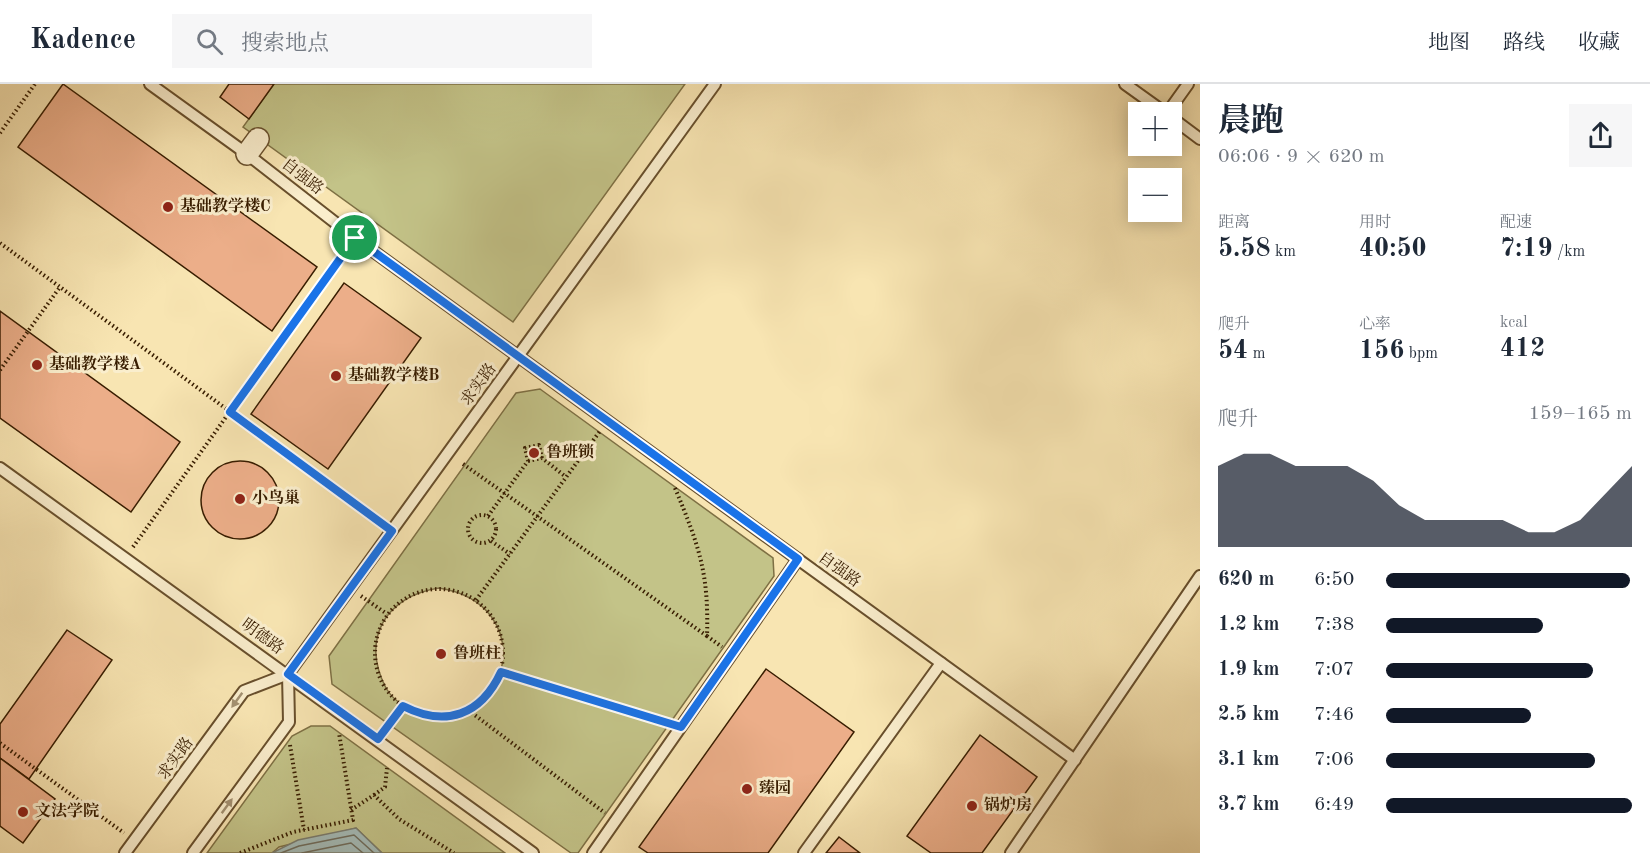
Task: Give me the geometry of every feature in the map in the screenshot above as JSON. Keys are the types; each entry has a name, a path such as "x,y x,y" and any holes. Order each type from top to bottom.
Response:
{"lane":[{"name":"自强路","path":"150,84 253,146 355,238 1075,760"},
{"path":"165,94 172,84"},
{"name":"求实路","path":"125,853 244,691 288,674 715,84"},
{"path":"1125,84 1151,102"},
{"path":"1174,102 1188,84"},
{"path":"1182,126 1200,139"},
{"name":"明德路","path":"0,468 533,853"},
{"path":"593,853 798,559"},
{"path":"1011,853 1200,576"},
{"path":"804,853 941,663"},
{"path":"193,853 289,722 288,674"}],"path":[{"path":"0,133 35,84"},
{"path":"125,557 355,238"},
{"path":"0,243 392,531"},
{"path":"0,370 60,287"},
{"path":"476,600 607,421"},
{"path":"528,461 525,448 539,445 542,459 566,477"},
{"path":"488,516 528,461 542,459"},
{"path":"664,462 703,564 708,597 706,636"},
{"path":"463,464 732,654"},
{"path":"488,516 496,527 491,541 483,544 474,541 467,529 474,517 488,516"},
{"path":"491,541 510,554"},
{"path":"351,588 387,614"},
{"path":"429,590 458,591 476,600 490,614 500,632 504,652 501,672 494,687 482,701 452,716 435,717 418,714 403,706 388,692 378,673 376,663 378,633 387,614 401,600 429,590"},
{"path":"501,672 681,727"},
{"path":"378,739 403,706"},
{"path":"468,710 615,820"},
{"path":"240,853 304,830 353,820 339,733"},
{"path":"289,740 304,830"},
{"path":"0,743 134,841"},
{"path":"351,810 385,787 387,768"},
{"path":"374,795 399,819 454,853"}],"green space":[{"path":"274,84 685,84 513,322 243,127"},
{"path":"540,389 773,558 774,576 578,853 571,853 332,684 329,656 516,393","holes":["439,588 471,599 492,617 502,640 502,664 494,687 478,705 455,715 426,715 403,706 389,693 379,670 376,653 377,637 383,623 392,610 405,600 420,593"]},
{"path":"311,726 330,726 505,853 382,853 356,828 279,847 272,853 207,853 292,736"}],"water":[{"path":"356,828 382,853 272,853 298,840"}],"building":[{"name":"基础教学楼C","path":"63,84 317,267 272,331 18,147"},
{"path":"229,84 274,84 249,119 220,97"},
{"name":"基础教学楼B","path":"344,283 421,338 328,469 251,414"},
{"name":"基础教学楼A","path":"0,311 180,442 131,512 0,418"},
{"name":"小鸟巢","path":"232,461 248,461 262,467 273,478 279,492 279,508 273,522 262,533 248,539 232,539 218,533 207,522 201,508 201,492 207,478 218,467"},
{"path":"67,630 112,660 29,779 0,758 0,724"},
{"name":"臻园","path":"766,669 854,732 768,853 648,853 639,847"},
{"name":"锅炉房","path":"980,735 1037,777 982,853 931,853 907,836"},
{"name":"文法学院","path":"0,758 55,799 23,843 0,826"},
{"path":"839,837 860,853 826,853"}],"place":[{"name":"基础教学楼C","path":"168,207"},
{"name":"基础教学楼A","path":"37,365"},
{"name":"基础教学楼B","path":"336,376"},
{"name":"鲁班锁","path":"534,453"},
{"name":"小鸟巢","path":"240,499"},
{"name":"鲁班柱","path":"441,654"},
{"name":"臻园","path":"747,789"},
{"name":"锅炉房","path":"972,806"},
{"name":"文法学院","path":"23,812"}],"route":[{"path":"355,238 798,559 681,727 501,672 494,687 482,701 468,710 452,716 435,717 418,714 403,706 378,739 288,674 392,531 230,412 355,238"}]}
